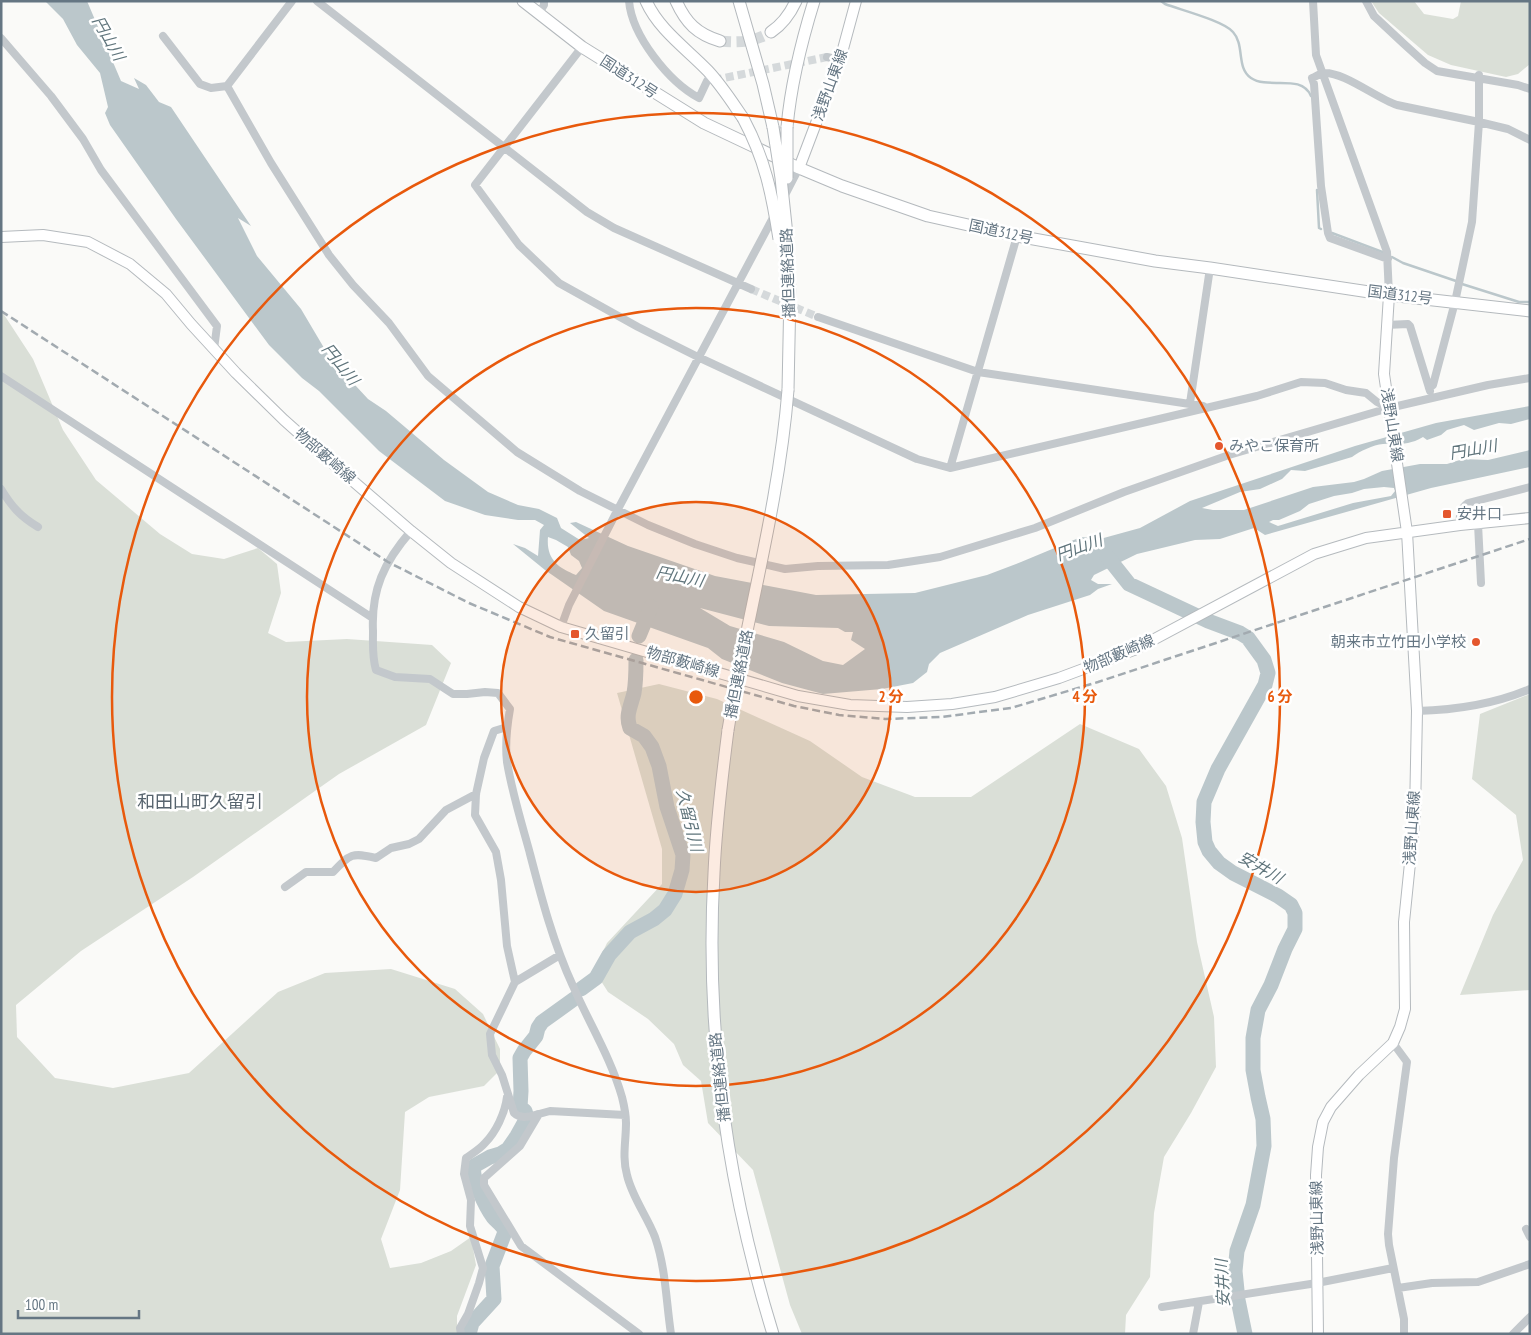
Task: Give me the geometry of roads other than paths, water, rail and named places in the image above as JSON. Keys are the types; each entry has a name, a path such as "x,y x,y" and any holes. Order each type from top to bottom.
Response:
{"highway":[{"name":"国道312号","path":"523,1 582,47 704,123 842,186 928,216 1017,236 1155,261 1389,295 1530,311"},
{"path":"646,1 651,12 665,29 718,82 743,118 765,169 786,236"},
{"path":"676,1 680,11 694,28 702,34 720,41"},
{"name":"播但連絡道路","path":"739,1 764,84 781,178 786,236 786,297 790,351 781,455 773,504 728,730 717,820 712,974 715,1027 725,1125 736,1190 772,1334"},
{"path":"771,32 788,17 796,1"},
{"path":"786,236 787,127 790,96 795,66 814,1"}],"main road":[{"name":"浅野山東線","path":"799,168 840,60 856,1"},
{"name":"物部藪崎線","path":"1,237 43,235 88,242 130,264 166,294 236,373 284,420 411,531 451,563 519,607 561,627 798,696 850,705 906,706 952,704 995,697 1059,678 1134,650 1314,554 1366,538 1460,525 1530,518"},
{"name":"浅野山東線","path":"1318,1334 1316,1176 1318,1147 1323,1122 1331,1107 1359,1075 1393,1043 1405,1010 1404,922 1414,814 1417,711 1407,532 1384,374 1389,295"}],"street":[{"path":"163,36 200,84 211,88 227,86 292,1"},
{"path":"317,1 587,212 614,228 751,289"},
{"path":"539,13 544,5 544,1"},
{"path":"629,1 636,26 648,48 671,76 691,94 699,98 707,81"},
{"path":"1313,1 1316,55 1387,252 1389,295"},
{"path":"1366,1 1374,16 1425,63 1437,71 1479,76 1530,89"},
{"path":"1,38 51,96 83,139 101,170 217,326 214,349"},
{"path":"582,47 475,185 519,245 559,283 638,327 917,459 950,468 1257,396 1302,382 1325,383 1346,390 1366,393 1390,411"},
{"path":"827,57 840,60"},
{"path":"1388,259 1330,238 1321,186 1312,78 1323,73 1340,75 1386,101 1397,105 1508,129 1530,140"},
{"path":"1429,388 1432,385 1455,302 1472,222 1479,122 1479,76"},
{"path":"227,86 271,163 329,255 353,285 389,323 428,376 517,452 616,513 695,544 737,558 785,569 818,566 888,565 940,557 1035,528 1124,492 1229,455 1432,398 1488,385 1530,378"},
{"path":"561,627 616,513 799,168"},
{"path":"950,468 1017,236"},
{"path":"1190,403 1210,268"},
{"path":"818,317 978,372 1208,407"},
{"path":"1386,325 1408,324 1410,326 1432,398"},
{"path":"1,376 372,617"},
{"path":"1460,525 1459,513 1463,506 1468,503 1530,487"},
{"path":"1,489 22,517 38,527"},
{"path":"1478,524 1481,583"},
{"path":"411,531 396,548 383,572 377,589 372,617 373,659 376,670 395,677 430,679 453,694 498,693 510,709 507,726 507,760 516,803 538,886 560,955 612,1068 622,1097 626,1122 624,1154 627,1176 635,1197 649,1223 661,1258 667,1288 671,1334"},
{"path":"1417,711 1482,704 1514,696 1530,689"},
{"path":"507,726 494,731 484,758 476,794 475,815 496,852 501,880 507,946 515,982"},
{"path":"285,887 306,872 333,872 345,859 357,854 376,858 392,848 418,840 446,810 476,794"},
{"path":"560,955 515,982 490,1034 492,1055 502,1075 514,1113 524,1118 550,1111 625,1115"},
{"path":"1393,1043 1407,1062 1394,1158 1388,1234 1404,1319 1404,1334"},
{"path":"462,1334 460,1328 480,1283 483,1268 470,1226 471,1200 464,1174 466,1158 486,1143 497,1126 506,1104 507,1092"},
{"path":"536,1115 520,1146 484,1178 484,1185 521,1246 639,1334"},
{"path":"1526,1229 1530,1237"},
{"path":"1398,1288 1432,1283 1478,1282 1530,1264"},
{"path":"1162,1307 1317,1283 1393,1268"},
{"path":"1193,1334 1199,1302"},
{"path":"1513,1334 1530,1316"}],"water":[{"name":"円山川","path":"45,1 87,1 121,81 139,89 134,78 146,85 159,102 171,107 251,226 238,218 257,256 301,309 330,358 368,399 386,411 444,460 488,492 518,505 539,509 557,518 561,528 580,540 589,538 570,523 576,522 628,546 715,576 816,595 915,593 987,575 1081,537 1100,539 1140,528 1190,501 1355,446 1436,423 1530,406 1530,419 1511,424 1499,423 1474,430 1464,425 1447,430 1441,435 1427,440 1423,437 1408,443 1375,446 1352,457 1305,471 1291,470 1282,479 1260,489 1240,492 1202,508 1244,510 1313,487 1354,482 1382,471 1420,464 1447,464 1463,459 1488,460 1530,450 1530,467 1431,488 1265,535 1254,528 1220,539 1195,540 1137,554 1094,575 1091,580 1098,584 1112,584 1098,589 1090,595 1028,615 940,653 929,664 927,672 913,683 882,689 823,694 782,683 722,659 708,648 604,611 545,570 513,544 525,548 538,556 540,530 544,525 535,520 518,520 485,515 445,501 379,451 319,391 302,378 269,345 176,219 110,125 105,113 108,107 100,73 77,45 63,19","holes":["1394,488 1395,491 1391,496 1353,503 1278,526 1269,522 1279,520 1300,511 1309,504 1334,496 1364,489","548,537 568,547 571,555 579,561 582,568 576,575 559,566 551,557","700,608 769,626 838,628 845,632 853,632 851,640 865,649 843,665 823,661 784,642 730,626"]}],"waterway":[{"path":"1161,1 1212,20 1233,32 1239,43 1246,74 1251,78 1267,83 1292,83 1300,85 1311,96"},
{"path":"1317,190 1319,228 1321,229"},
{"path":"1332,233 1385,253"},
{"path":"1392,257 1403,263 1456,281"},
{"path":"1462,284 1519,302 1530,302"},
{"name":"安井川","path":"1106,555 1129,584 1248,638 1264,660 1268,673 1265,685 1218,769 1204,802 1203,822 1205,842 1209,851 1219,863 1233,873 1278,896 1291,905 1295,913 1295,929 1258,1010 1253,1038 1253,1070 1263,1119 1264,1146 1253,1205 1237,1251 1235,1271 1238,1300 1245,1334"},
{"name":"久留引川","path":"639,636 651,607"},
{"name":"久留引川","path":"581,989 596,978 609,955 630,932 654,919 665,910 675,894 682,870 683,855 667,807 659,766 652,747 644,736 630,728 628,715 634,693 636,660"},
{"name":"久留引川","path":"469,1334 472,1323 494,1299 492,1266 505,1232 483,1200 475,1178 474,1166 508,1149 517,1136 527,1118 525,1111 520,1107 520,1058 536,1036 542,1022 574,999"}],"tunnel":[{"path":"720,41 746,41 759,38 771,32"},
{"path":"714,80 827,57"},
{"path":"751,289 818,317"}],"railway":[{"path":"1,311 388,562 469,603 550,637 794,706 839,715 885,719 941,717 1011,708 1098,682 1530,539"}],"place":[{"name":"みやこ保育所","path":"1219,446"},
{"name":"安井口","path":"1447,514"},
{"name":"久留引","path":"575,634"},
{"name":"朝来市立竹田小学校","path":"1476,642"}],"district":[{"name":"和田山町久留引","path":"200,802"}]}
